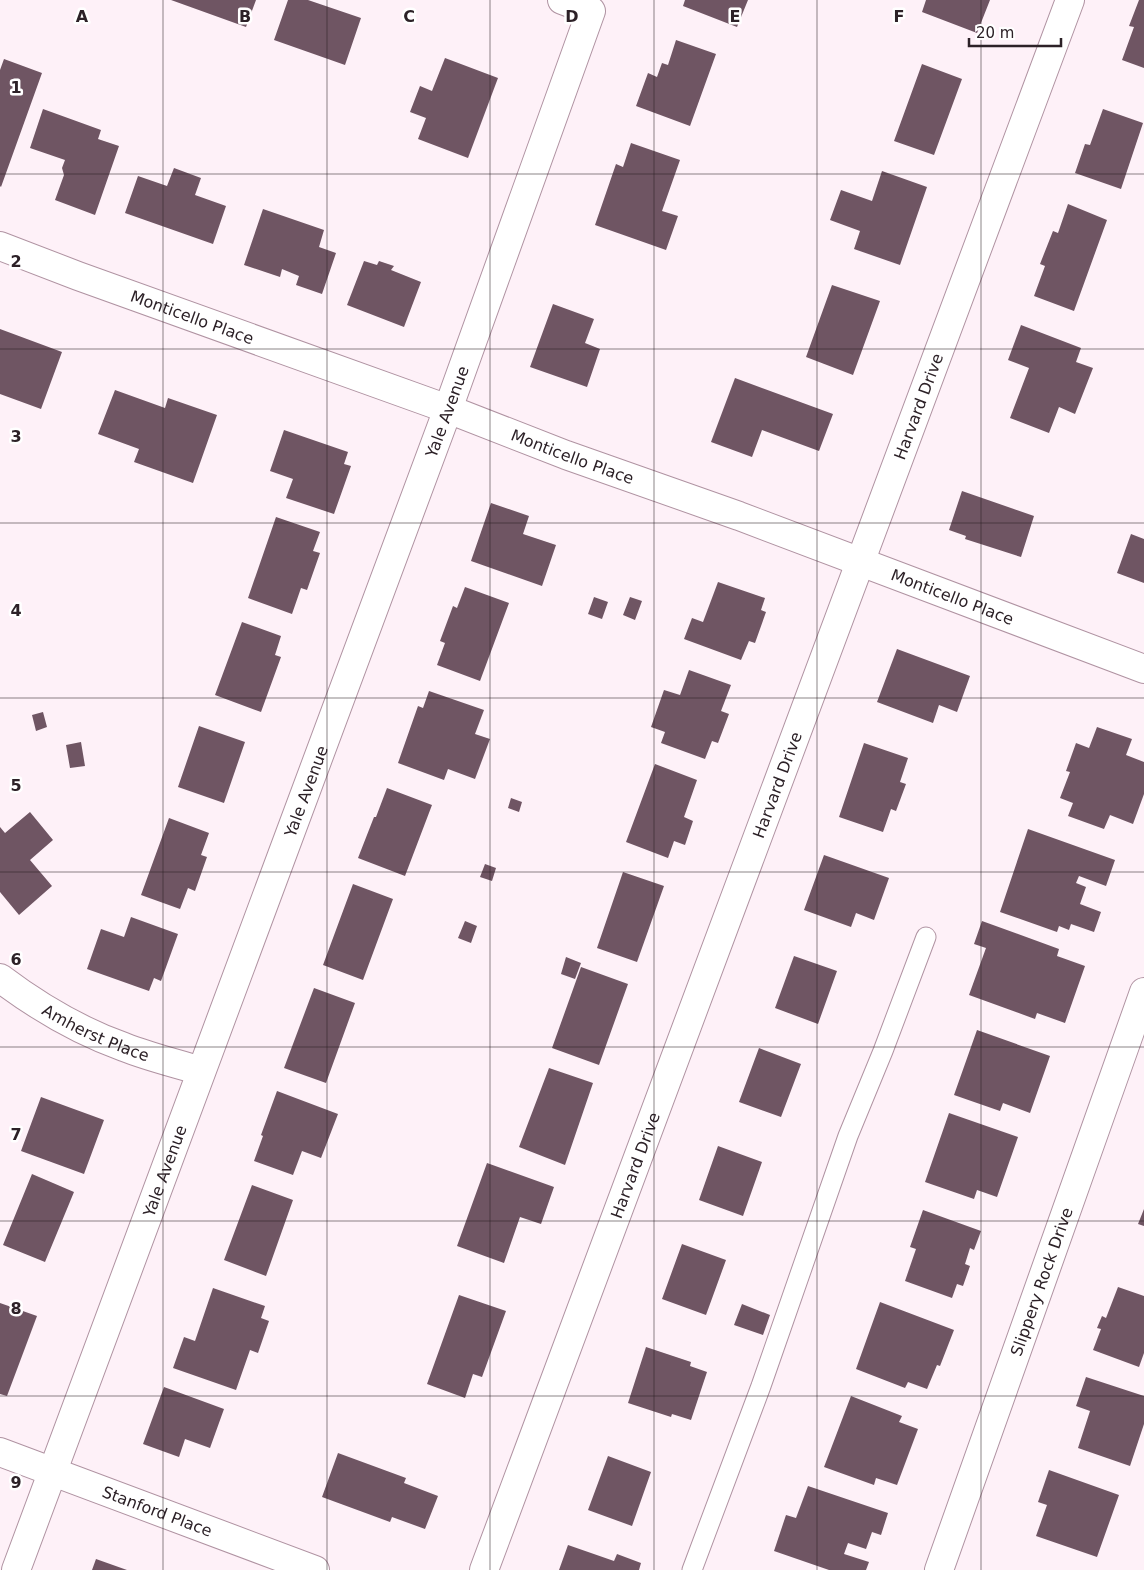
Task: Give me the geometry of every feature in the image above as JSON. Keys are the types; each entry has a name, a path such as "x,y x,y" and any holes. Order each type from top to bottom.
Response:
{"street":[{"name":"Yale Avenue","path":"16,1570 448,409 591,11 562,0"},
{"name":"Harvard Drive","path":"484,1570 1070,0"},
{"name":"Monticello Place","path":"0,246 78,276 448,409 566,455 740,516 1144,669"},
{"name":"Amherst Place","path":"0,978 21,994 74,1025 124,1047 201,1072"},
{"name":"Slippery Rock Drive","path":"939,1570 1144,992"},
{"name":"Stanford Place","path":"0,1452 315,1570"}],"lane":[{"path":"692,1570 761,1386 848,1136 883,1051 926,937"}],"building":[{"path":"171,0 256,0 246,27"},
{"path":"288,0 308,0 361,18 345,65 274,40"},
{"path":"685,0 748,0 737,27 683,6"},
{"path":"926,0 990,0 977,33 922,12"},
{"path":"1139,0 1144,0 1144,68 1122,60 1134,27 1129,26"},
{"path":"676,40 716,54 690,126 636,106 648,73 657,77 662,63 668,65"},
{"path":"445,58 498,78 468,158 418,139 426,118 410,112 420,86 432,91"},
{"path":"4,59 42,73 1,187 0,70"},
{"path":"922,64 962,79 934,155 894,141"},
{"path":"43,109 101,130 98,139 119,146 95,215 55,200 64,175 62,168 65,160 30,148"},
{"path":"1103,109 1143,123 1121,189 1075,173 1085,144 1090,145"},
{"path":"631,143 680,160 662,211 678,216 666,250 595,225 616,164 623,167"},
{"path":"174,168 201,178 195,195 226,206 213,244 125,213 138,176 167,186"},
{"path":"882,171 927,187 900,265 854,249 860,231 830,220 841,190 872,201"},
{"path":"1068,204 1107,220 1074,311 1034,296 1045,266 1040,264 1053,231 1058,233"},
{"path":"263,209 324,230 319,247 336,253 322,294 296,285 299,276 282,269 280,277 244,265"},
{"path":"364,261 377,265 379,261 394,266 391,270 421,282 404,327 347,305"},
{"path":"832,285 880,301 853,375 806,357"},
{"path":"553,304 594,319 585,343 600,349 587,387 530,367"},
{"path":"1021,325 1081,348 1076,362 1093,368 1075,414 1059,407 1049,433 1010,418 1029,368 1008,360"},
{"path":"0,329 62,352 41,409 0,394"},
{"path":"735,378 833,414 819,451 762,430 752,457 711,442"},
{"path":"115,390 165,408 168,398 217,415 193,483 134,462 139,449 98,434"},
{"path":"284,430 348,452 344,464 351,466 334,514 286,498 293,479 270,471"},
{"path":"962,491 1034,516 1021,557 965,539 966,536 949,530"},
{"path":"491,503 529,516 523,534 556,545 542,586 471,561"},
{"path":"276,517 320,532 313,551 320,553 307,590 301,588 292,614 248,598"},
{"path":"1131,534 1144,539 1144,583 1117,573"},
{"path":"718,582 765,598 761,610 766,612 755,643 749,641 741,660 684,639 692,618 703,622"},
{"path":"465,587 509,603 480,681 437,665 445,643 440,641 453,606 457,608"},
{"path":"594,597 608,602 602,619 588,614"},
{"path":"630,597 642,601 635,620 623,615"},
{"path":"242,622 281,636 275,655 281,657 261,712 215,695"},
{"path":"897,649 970,676 957,712 939,705 933,723 877,702"},
{"path":"689,670 731,685 721,711 729,714 718,743 712,741 705,759 661,743 665,732 651,727 664,690 680,695"},
{"path":"429,691 484,710 475,734 490,739 475,779 448,769 444,780 398,763 418,706 423,708"},
{"path":"43,712 47,727 36,731 32,715"},
{"path":"199,726 245,742 224,803 178,787"},
{"path":"1097,727 1132,739 1126,755 1144,762 1144,794 1133,824 1110,815 1104,829 1068,816 1073,803 1060,798 1070,772 1066,771 1076,743 1089,748"},
{"path":"81,742 85,766 70,768 66,745"},
{"path":"864,743 908,758 900,782 906,784 896,811 891,809 883,832 839,817"},
{"path":"655,764 697,780 684,817 693,821 685,845 674,841 668,858 626,842"},
{"path":"387,788 432,805 405,876 358,858"},
{"path":"511,798 522,802 519,812 508,808"},
{"path":"30,812 53,840 30,860 52,886 19,915 0,892 0,827 5,833"},
{"path":"169,818 209,833 201,855 207,857 195,891 188,888 180,909 141,895"},
{"path":"1028,829 1115,860 1106,886 1079,876 1076,883 1086,887 1080,904 1101,912 1094,932 1071,924 1069,930 1059,926 1057,932 1000,912"},
{"path":"824,855 889,878 874,920 856,913 851,927 804,910"},
{"path":"485,864 496,868 492,881 480,877"},
{"path":"623,872 664,886 637,962 597,948"},
{"path":"353,884 393,899 363,980 323,965"},
{"path":"131,917 178,934 161,981 154,978 149,991 87,969 101,929 124,937"},
{"path":"465,921 477,926 471,943 458,938"},
{"path":"982,921 1059,949 1057,956 1085,966 1065,1023 1037,1013 1035,1019 969,995 986,948 974,944"},
{"path":"794,956 837,971 818,1024 775,1008"},
{"path":"566,957 581,963 575,979 561,974"},
{"path":"581,967 628,984 599,1065 552,1048"},
{"path":"314,988 355,1003 326,1083 284,1068"},
{"path":"977,1030 1050,1056 1030,1113 1003,1103 1000,1111 954,1095"},
{"path":"759,1048 801,1064 781,1117 739,1102"},
{"path":"549,1068 593,1083 565,1165 519,1147"},
{"path":"277,1091 338,1114 321,1158 302,1151 293,1175 254,1161"},
{"path":"41,1097 104,1120 84,1174 21,1151"},
{"path":"949,1113 1018,1137 997,1197 977,1190 974,1199 925,1182"},
{"path":"718,1146 762,1162 743,1216 699,1200"},
{"path":"487,1163 554,1187 541,1224 520,1217 504,1263 457,1246"},
{"path":"32,1174 74,1192 45,1262 3,1245"},
{"path":"252,1185 293,1200 266,1276 224,1260"},
{"path":"1144,1209 1144,1226 1138,1224"},
{"path":"923,1210 981,1231 974,1250 970,1248 965,1264 970,1266 963,1286 957,1284 952,1298 905,1281 916,1249 910,1247"},
{"path":"682,1244 726,1260 706,1315 662,1299"},
{"path":"1118,1287 1144,1296 1144,1353 1139,1367 1093,1350 1101,1329 1097,1328 1102,1316 1106,1318"},
{"path":"213,1288 265,1306 261,1318 269,1321 258,1353 250,1350 236,1390 173,1368 184,1337 195,1341"},
{"path":"459,1295 506,1311 482,1377 473,1374 465,1398 427,1384"},
{"path":"880,1302 954,1330 940,1366 937,1365 927,1389 908,1382 905,1388 856,1369"},
{"path":"0,1303 37,1316 7,1396 0,1394"},
{"path":"742,1304 770,1315 763,1335 734,1325"},
{"path":"646,1347 691,1362 690,1366 707,1372 691,1420 672,1414 671,1417 628,1403"},
{"path":"1086,1377 1144,1396 1144,1424 1130,1466 1078,1448 1090,1411 1076,1406"},
{"path":"164,1387 224,1409 210,1448 185,1439 179,1457 143,1444"},
{"path":"851,1396 902,1416 899,1422 918,1429 897,1485 876,1478 874,1485 824,1467"},
{"path":"338,1453 406,1478 404,1483 438,1496 425,1529 392,1517 390,1522 322,1497"},
{"path":"608,1456 651,1472 632,1526 588,1510"},
{"path":"1049,1470 1119,1495 1097,1557 1036,1536 1047,1505 1038,1502"},
{"path":"808,1486 888,1513 881,1535 872,1532 866,1549 848,1543 844,1554 869,1562 866,1570 829,1570 774,1551 786,1515 796,1518"},
{"path":"568,1545 614,1561 617,1554 641,1563 639,1570 559,1570"},
{"path":"96,1559 127,1570 92,1570"}]}
